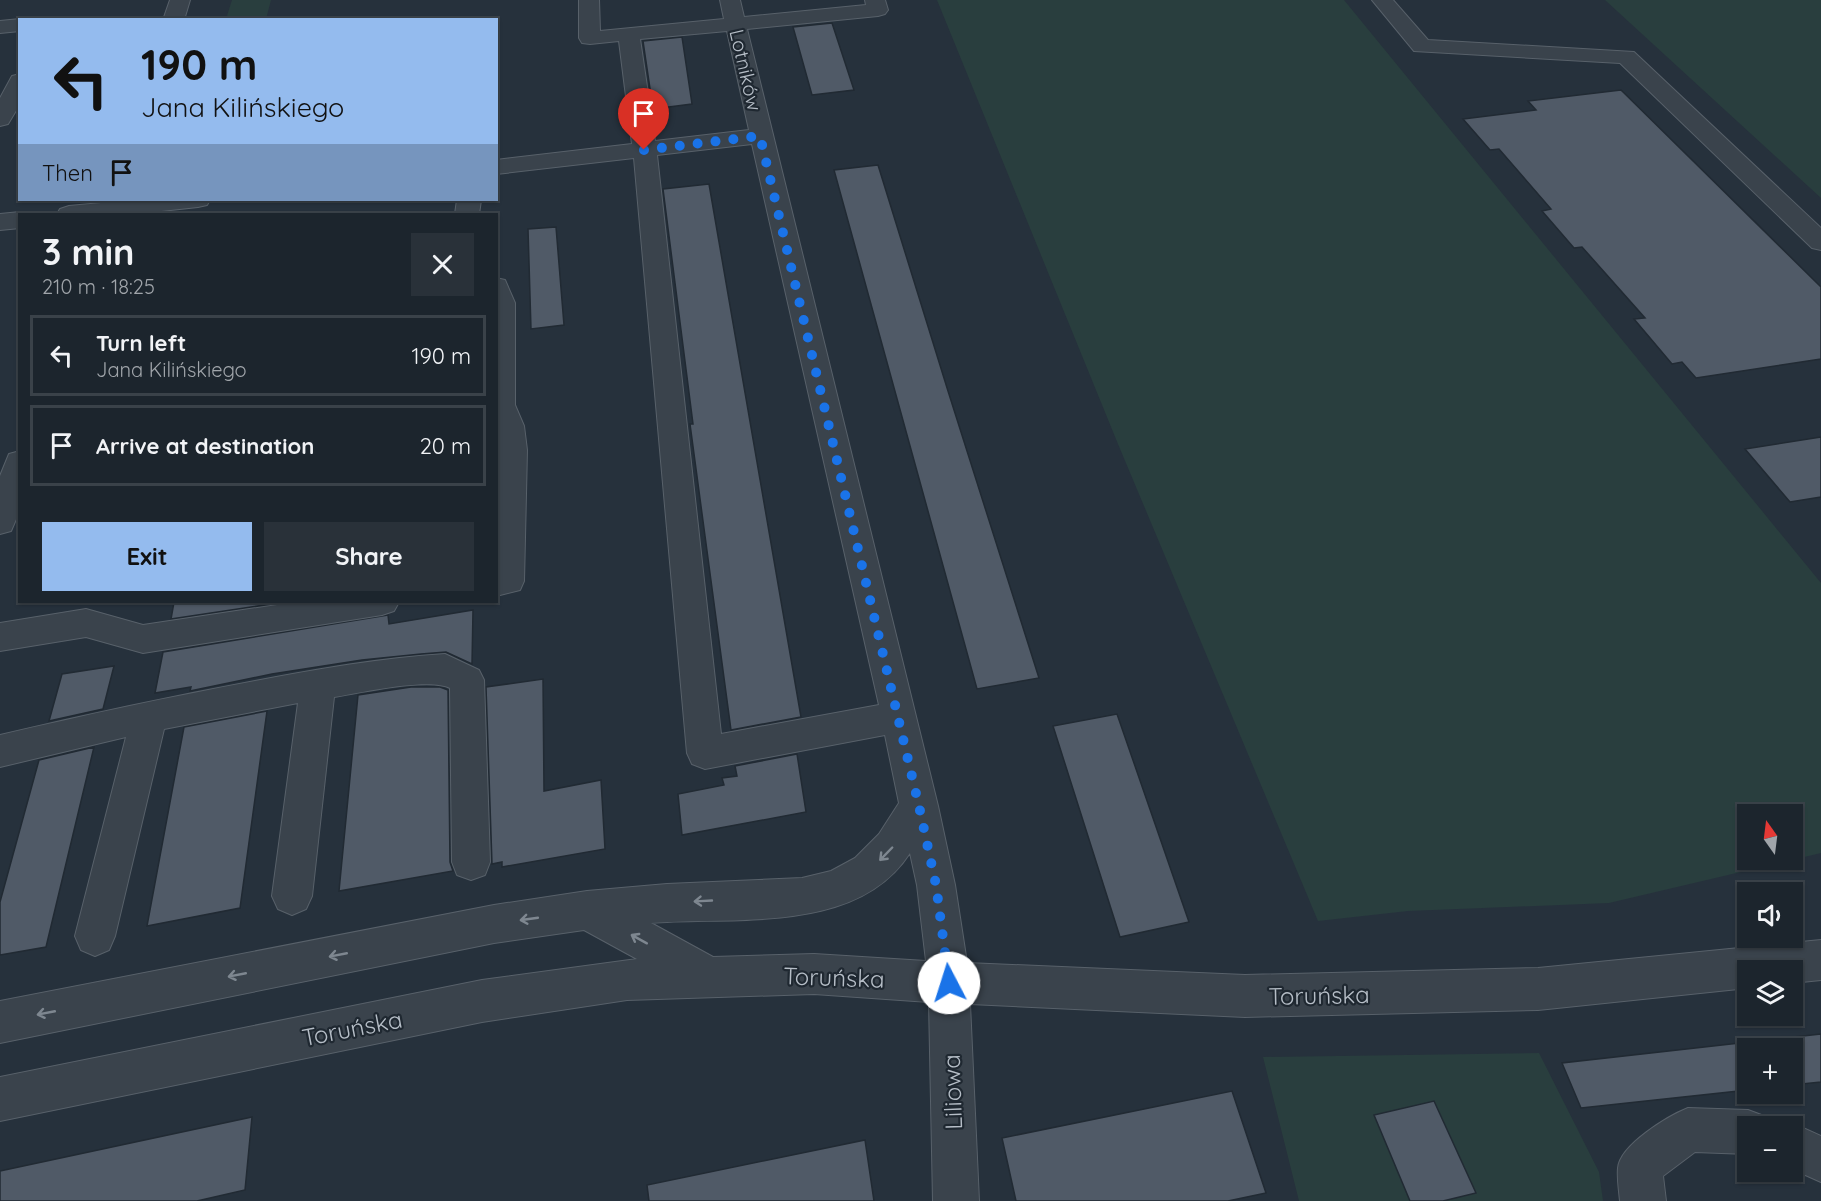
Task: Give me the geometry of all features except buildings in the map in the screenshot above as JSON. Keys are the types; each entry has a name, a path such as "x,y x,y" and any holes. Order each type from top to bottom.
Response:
{"street":[{"path":"173,18 180,0"},
{"path":"589,0 590,38 629,34 733,12 878,10 875,0"},
{"path":"1383,0 1422,46 1626,57 1821,242"},
{"name":"Lotników","path":"733,12 760,136 919,806 936,885 949,983"},
{"path":"0,27 18,25"},
{"path":"629,34 644,150 705,753 899,717"},
{"path":"0,119 18,85"},
{"path":"498,166 760,136"},
{"path":"75,213 186,201"},
{"path":"0,222 18,220"},
{"path":"498,292 502,303 501,405 509,426 512,450 508,581 498,583"},
{"path":"0,522 18,468"},
{"path":"0,637 89,612 143,639 376,603"},
{"path":"0,751 149,716 318,684 411,671 446,669 468,680 471,862"},
{"path":"292,896 318,684"},
{"path":"95,936 149,716"},
{"path":"0,1022 494,924 587,910 667,903 802,897 837,888 869,870 892,847 919,806"},
{"path":"587,910 709,977"},
{"name":"Toruńska","path":"0,1099 482,1001 627,980 814,974 949,983 1245,996 1538,989 1821,960"},
{"name":"Liliowa","path":"949,983 956,1201"},
{"path":"1643,1201 1640,1166 1688,1130 1737,1132"},
{"path":"1803,1151 1821,1160"}],"green space":[{"path":"232,0 271,0 266,18 226,18"},
{"path":"937,0 1344,0 1821,583 1821,853 1803,857 1803,804 1737,804 1737,870 1749,870 1609,903 1408,911 1318,921 1118,444"},
{"path":"1605,0 1821,0 1821,198"},
{"path":"1539,1053 1599,1172 1603,1201 1299,1201 1263,1057"}],"route":[{"path":"644,150 760,136 919,806 936,885 947,954 949,983"}]}
